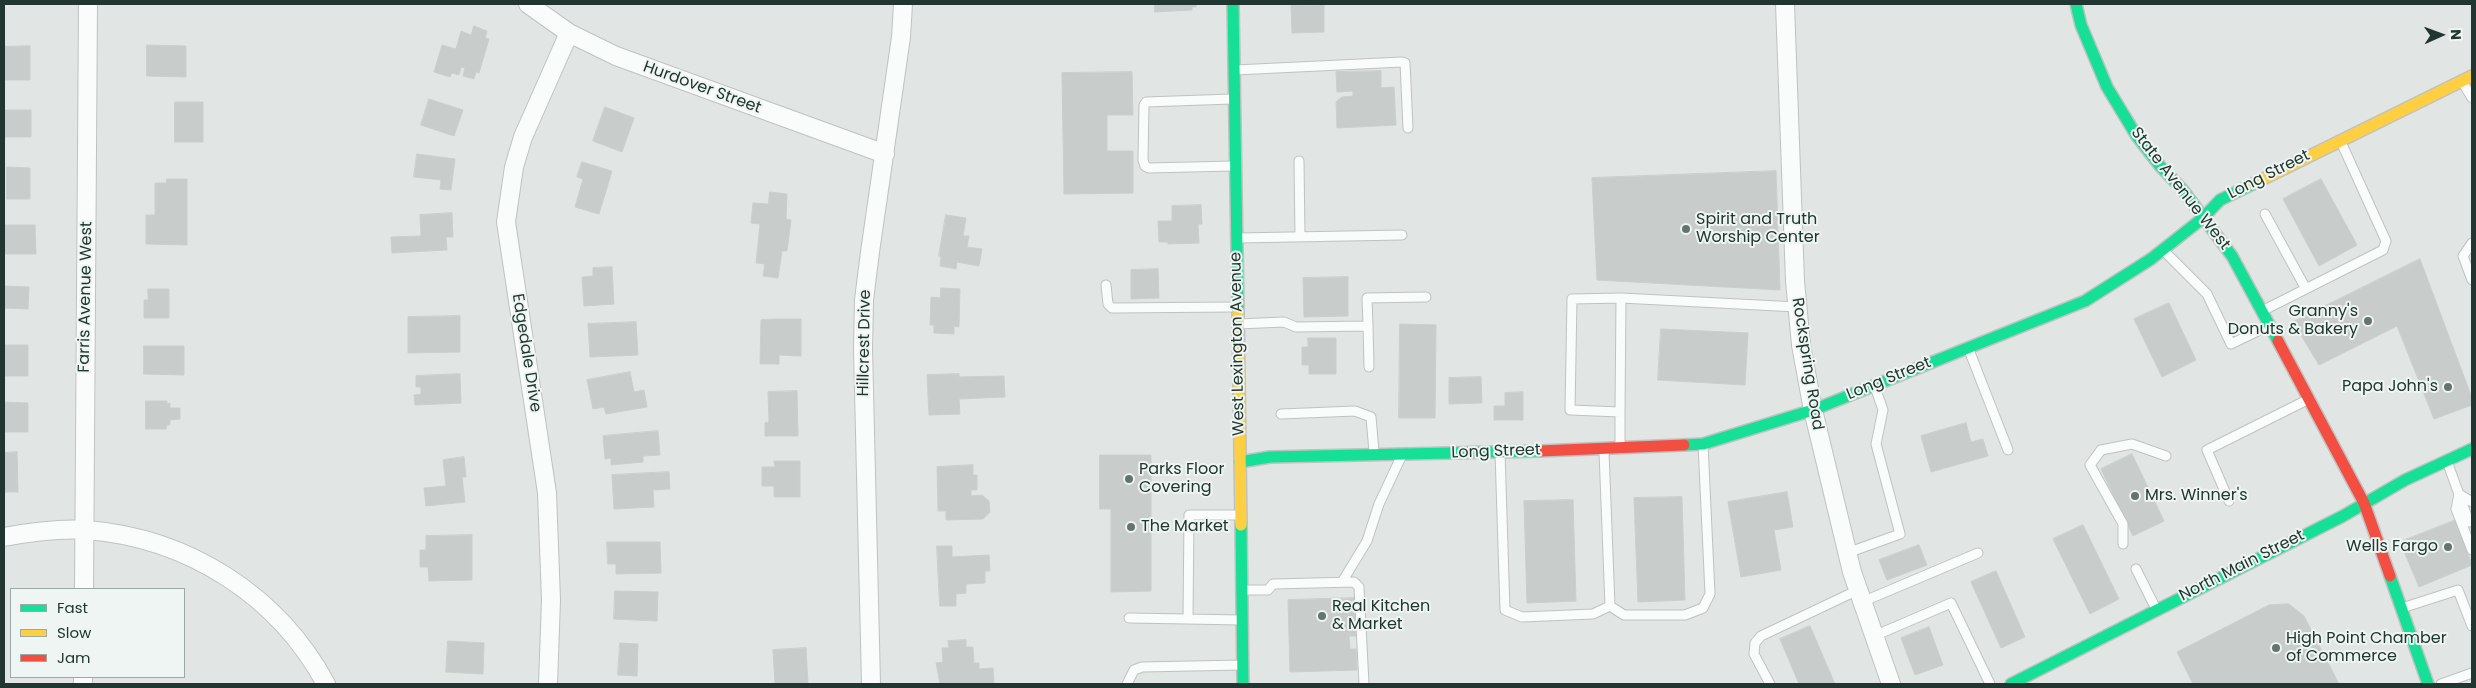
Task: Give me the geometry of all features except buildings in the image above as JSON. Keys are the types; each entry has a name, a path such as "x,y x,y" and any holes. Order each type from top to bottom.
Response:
{"street":[{"name":"Farris Avenue West","path":"84,588 86,530 84,459 88,4"},
{"name":"Hurdover Street","path":"528,4 569,33 616,56 885,154"},
{"name":"Hillcrest Drive","path":"871,684 863,349 864,300 901,37 903,4"},
{"name":"West Lexington Avenue","path":"1233,4 1240,462 1240,590 1243,684"},
{"name":"Rockspring Road","path":"1785,4 1797,307 1801,345 1813,410 1848,553 1860,596 1891,684"},
{"name":"State Avenue West","path":"2076,4 2081,25 2107,87 2136,135 2160,166 2182,189 2232,256 2364,503 2374,539 2428,684"},
{"name":"Edgedale Drive","path":"548,684 552,600 547,493 506,222 514,167 523,137 569,33"},
{"name":"Long Street","path":"1240,462 1270,457 1620,449 1703,444 1813,410 2085,301 2163,250 2203,218 2220,200 2472,76"},
{"name":"North Main Street","path":"2011,684 2364,503 2405,480 2472,449"},
{"path":"4,537 40,530 86,530 120,534 154,542 187,554 247,590 274,613 297,639 326,684"}],"lane":[{"path":"1234,70 1402,62 1405,64 1408,128"},
{"path":"2461,81 2472,98"},
{"path":"1235,99 1146,102 1144,105 1143,160 1145,166 1150,168 1236,166"},
{"path":"2261,312 2383,250 2386,240 2340,140"},
{"path":"1299,162 1300,237"},
{"path":"2264,214 2306,289"},
{"path":"1237,238 1402,235"},
{"path":"2472,243 2463,256 2472,280"},
{"path":"2163,250 2207,294 2231,344 2268,326"},
{"path":"1106,285 1108,304 1112,308 1238,307"},
{"path":"1370,367 1367,298 1426,297"},
{"path":"1620,412 1570,410 1572,299 1620,298 1797,307"},
{"path":"1620,298 1620,449"},
{"path":"1238,324 1284,322 1296,327 1368,326"},
{"path":"1968,348 2008,450"},
{"path":"1848,553 1900,534 1876,444 1883,410 1875,385"},
{"path":"2230,501 2206,450 2310,399"},
{"path":"1281,414 1355,411 1371,417 1374,455"},
{"path":"1610,606 1624,615 1685,615 1703,608 1710,594 1703,444"},
{"path":"2123,544 2123,524 2090,465 2101,450 2132,444 2166,456"},
{"path":"1603,449 1610,606"},
{"path":"1500,452 1505,610 1522,617 1551,616 1593,614 1610,606"},
{"path":"1342,582 1367,541 1380,504 1402,454"},
{"path":"2447,462 2469,522"},
{"path":"2459,494 2472,502"},
{"path":"2459,494 2456,509 2472,550"},
{"path":"2462,503 2472,508"},
{"path":"1188,619 1189,515 1240,515"},
{"path":"1770,684 1754,654 1755,643 1761,636 1860,596 1978,553"},
{"path":"2136,569 2156,610"},
{"path":"1240,590 1268,590 1274,584 1354,582 1359,587 1364,684"},
{"path":"2401,608 2458,590 2472,626"},
{"path":"1874,636 1951,603 1990,684"},
{"path":"1129,618 1241,620"},
{"path":"1127,684 1134,670 1142,667 1242,664"},
{"path":"2441,684 2472,673"}],"traffic: fast":[{"path":"1233,4 1238,311"},
{"path":"2076,4 2081,25 2107,87 2136,135 2160,166 2182,189 2232,256 2278,341"},
{"path":"1684,445 1703,444 1813,410 2085,301 2151,259 2203,218 2220,200 2253,184"},
{"path":"2011,684 2343,516 2405,480 2472,449"},
{"path":"1240,462 1270,457 1540,451"},
{"path":"1241,525 1243,684"},
{"path":"2390,576 2428,684"}],"traffic: slow":[{"path":"2253,184 2472,76"},
{"path":"1238,311 1241,525"}],"traffic: jam":[{"path":"2278,341 2364,503 2390,576"},
{"path":"1540,451 1684,445"}],"place":[{"name":"Spirit and Truth Worship Center","path":"1686,229"},
{"name":"Granny's Donuts & Bakery","path":"2368,321"},
{"name":"Papa John's","path":"2448,387"},
{"name":"Parks Floor Covering","path":"1129,479"},
{"name":"Mrs. Winner's","path":"2135,496"},
{"name":"The Market","path":"1131,527"},
{"name":"Wells Fargo","path":"2448,547"},
{"name":"Real Kitchen & Market","path":"1322,616"},
{"name":"High Point Chamber of Commerce","path":"2276,648"}]}
